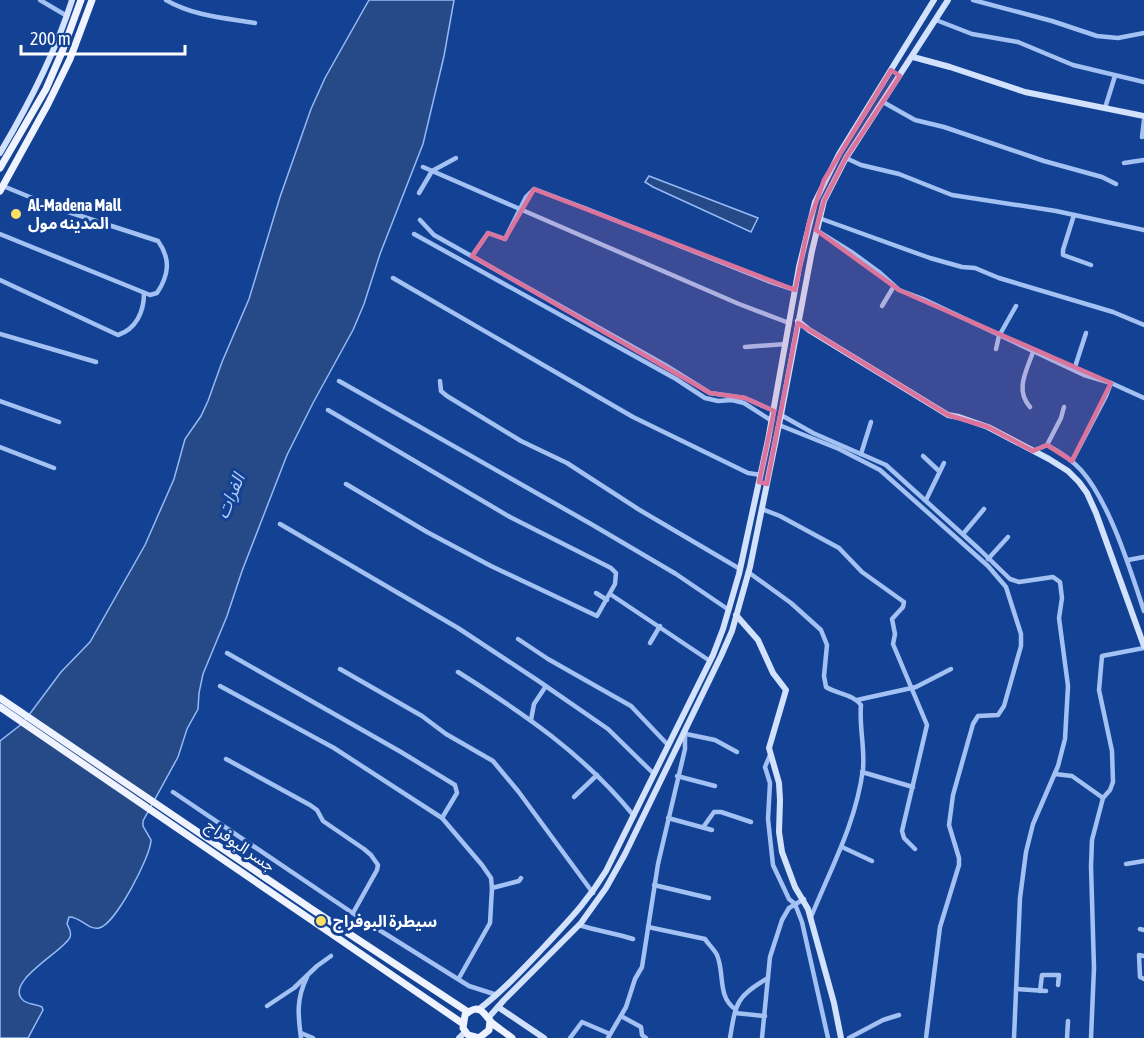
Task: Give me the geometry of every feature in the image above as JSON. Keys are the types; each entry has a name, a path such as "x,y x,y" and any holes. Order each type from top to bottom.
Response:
{"main road":[{"path":"0,153 37,86 72,0"},
{"path":"0,168 46,89 81,0"},
{"path":"2,188 53,95 70,59 92,0"},
{"path":"934,0 824,180 809,222 762,480 741,569 710,661 593,893 578,912 497,995 478,1010 468,1012 462,1023 467,1036 484,1037 489,1030 490,1019 498,1007 592,909 625,854 732,632 762,509 762,480 779,425 816,230 824,201 846,158 948,0"},
{"path":"913,57 1025,92 1144,118"},
{"path":"891,70 900,76"},
{"path":"798,321 948,416 959,417 987,427 1068,471 1087,492 1144,647"},
{"path":"736,615 758,640 773,673 786,690 769,748 779,783 779,832 784,861 811,917 841,1038"},
{"name":"جسر البوفراج","path":"0,698 462,1023"},
{"path":"689,703 697,707"},
{"name":"جسر البوفراج","path":"0,707 234,862 468,1012"},
{"path":"498,1007 544,1038"},
{"path":"478,1010 512,1038"}],"street":[{"path":"40,0 67,16"},
{"path":"166,0 180,8 205,15 255,23"},
{"path":"973,0 1097,36 1118,38 1144,33"},
{"path":"936,20 972,34 1018,42 1073,65 1144,82"},
{"path":"1106,108 1115,76"},
{"path":"883,102 915,120 1102,177 1116,184"},
{"path":"1142,137 1144,118"},
{"path":"419,193 432,171 456,158"},
{"path":"846,158 861,165 899,174 952,195 1074,214 1144,230"},
{"path":"1124,163 1144,160"},
{"path":"423,167 739,304 789,323"},
{"path":"0,234 150,295 157,292 166,278 168,260 158,241 2,188"},
{"path":"472,256 488,232 506,239 526,197 534,189 795,290"},
{"path":"1074,214 1063,255 1090,265"},
{"path":"819,218 930,258 962,267 975,268 999,278 1113,312 1144,325"},
{"path":"420,220 434,235 710,393 745,398 774,411"},
{"path":"816,230 847,248 899,290 932,303 1084,375 1111,383 1144,398"},
{"path":"414,234 676,379 705,398 717,401 732,400 744,404 772,421"},
{"path":"393,278 633,417 762,480"},
{"path":"0,280 118,335 127,332 138,319 144,305 144,293"},
{"path":"882,306 894,286"},
{"path":"996,349 999,336 1016,306"},
{"path":"1074,370 1086,333"},
{"path":"0,334 96,362"},
{"path":"745,347 786,344"},
{"path":"1030,407 1021,393 1033,352"},
{"path":"339,381 591,524 676,574 729,610"},
{"path":"440,381 441,391 447,396 521,441 567,463 638,509 741,569"},
{"path":"1072,460 1111,383"},
{"path":"0,400 59,422"},
{"path":"1033,451 1047,446 1064,407"},
{"path":"328,410 510,517 611,567 617,578 597,616 482,561 427,532 346,484"},
{"path":"781,415 813,433 886,465 1010,579 1019,582 1053,577 1060,582 1062,598 1059,618 1068,686 1065,739 1055,774 1033,824 1026,852 1020,898 1014,1038"},
{"path":"861,454 871,422"},
{"path":"779,425 872,464 908,493 988,566 1006,587 1021,634 1021,646 1004,706 998,714 978,716 973,724 953,795 949,825 959,865 940,927 926,1038"},
{"path":"1047,446 1072,460 1091,483 1128,560 1144,611"},
{"path":"0,447 54,468"},
{"path":"923,456 939,471"},
{"path":"926,500 944,463"},
{"path":"762,509 780,516 839,548 862,572 904,603 892,619 895,634 893,644 927,725 902,831 904,838 915,849"},
{"path":"963,534 984,509"},
{"path":"280,524 458,628 546,686 608,729 654,774"},
{"path":"988,559 1008,537"},
{"path":"1128,560 1144,557"},
{"path":"748,573 791,603 821,630 827,645 824,676 826,687 835,693 857,700 916,687 951,669"},
{"path":"596,593 607,600"},
{"path":"610,594 710,661"},
{"path":"650,643 660,626"},
{"path":"518,639 548,659 631,706 668,745"},
{"path":"1091,1038 1094,968 1090,866 1092,840 1103,798 1113,782 1112,752 1099,690 1102,656 1144,647"},
{"path":"226,652 454,785 457,793 442,818"},
{"path":"340,669 422,716 446,734 493,761 518,791 593,893"},
{"path":"458,672 558,740 597,775 633,816"},
{"path":"220,686 334,748 442,818 482,865 490,878 492,888 490,923 459,978"},
{"path":"531,720 534,704 546,686"},
{"path":"811,917 842,847 862,772 864,757 861,705 857,700"},
{"path":"570,1038 582,1022 609,1036 630,998 635,979 642,967 654,885 685,748 685,733 715,740 737,752"},
{"path":"770,755 765,767 770,783 769,835 773,865 789,899 795,904 802,922 828,1038"},
{"path":"226,759 310,805 327,825 371,855 378,865 377,870 353,913"},
{"path":"862,772 913,787"},
{"path":"1055,774 1072,776 1103,798"},
{"path":"574,797 597,775"},
{"path":"677,776 716,786"},
{"path":"172,792 353,913 469,986 497,995"},
{"path":"769,808 780,813"},
{"path":"704,826 714,812 721,812 751,822"},
{"path":"668,818 712,830"},
{"path":"842,847 872,861"},
{"path":"773,865 784,861"},
{"path":"1126,864 1144,861"},
{"path":"492,888 519,881 521,878"},
{"path":"654,885 709,898"},
{"path":"762,1038 770,957 782,921 789,908 804,899"},
{"path":"579,925 633,939"},
{"path":"648,927 705,939 717,955 723,994 728,1004 735,1011 765,1016"},
{"path":"1144,956 1138,955 1138,972 1144,979"},
{"path":"267,1006 294,988 331,956"},
{"path":"310,972 301,990 297,1018 301,1036 313,1038"},
{"path":"1016,989 1043,991 1041,975 1059,975 1058,985"},
{"path":"730,1038 735,1011 741,996 768,978"},
{"path":"849,1038 883,1020 899,1015"},
{"path":"621,1016 641,1027 643,1037"},
{"path":"1067,1038 1068,1021"}],"highlighted area":[{"path":"891,70 900,76 846,158 824,201 816,230 899,290 1111,383 1072,461 1047,445 1033,451 988,427 948,415 798,323 767,484 759,482 774,411 745,398 710,393 472,256 488,233 505,239 534,189 795,290 809,222 824,180"}],"water":[{"name":"الفرات","path":"369,0 454,0 444,56 423,144 353,330 287,455 203,674 198,709 187,729 178,757 143,821 143,826 151,840 139,874 106,924 95,928 69,917 67,924 70,937 66,943 27,976 21,985 19,994 24,1001 42,1007 43,1010 28,1038 0,1038 0,741 23,723 61,672 90,642 145,545 174,479 185,439 208,401 249,299 280,197 311,109 325,78"},
{"path":"649,176 758,218 751,232 653,187 645,182"}],"place":[{"name":"Al-Madena Mall المدينه مول","path":"16,214"},
{"name":"سيطرة البوفراج","path":"321,921"}]}
